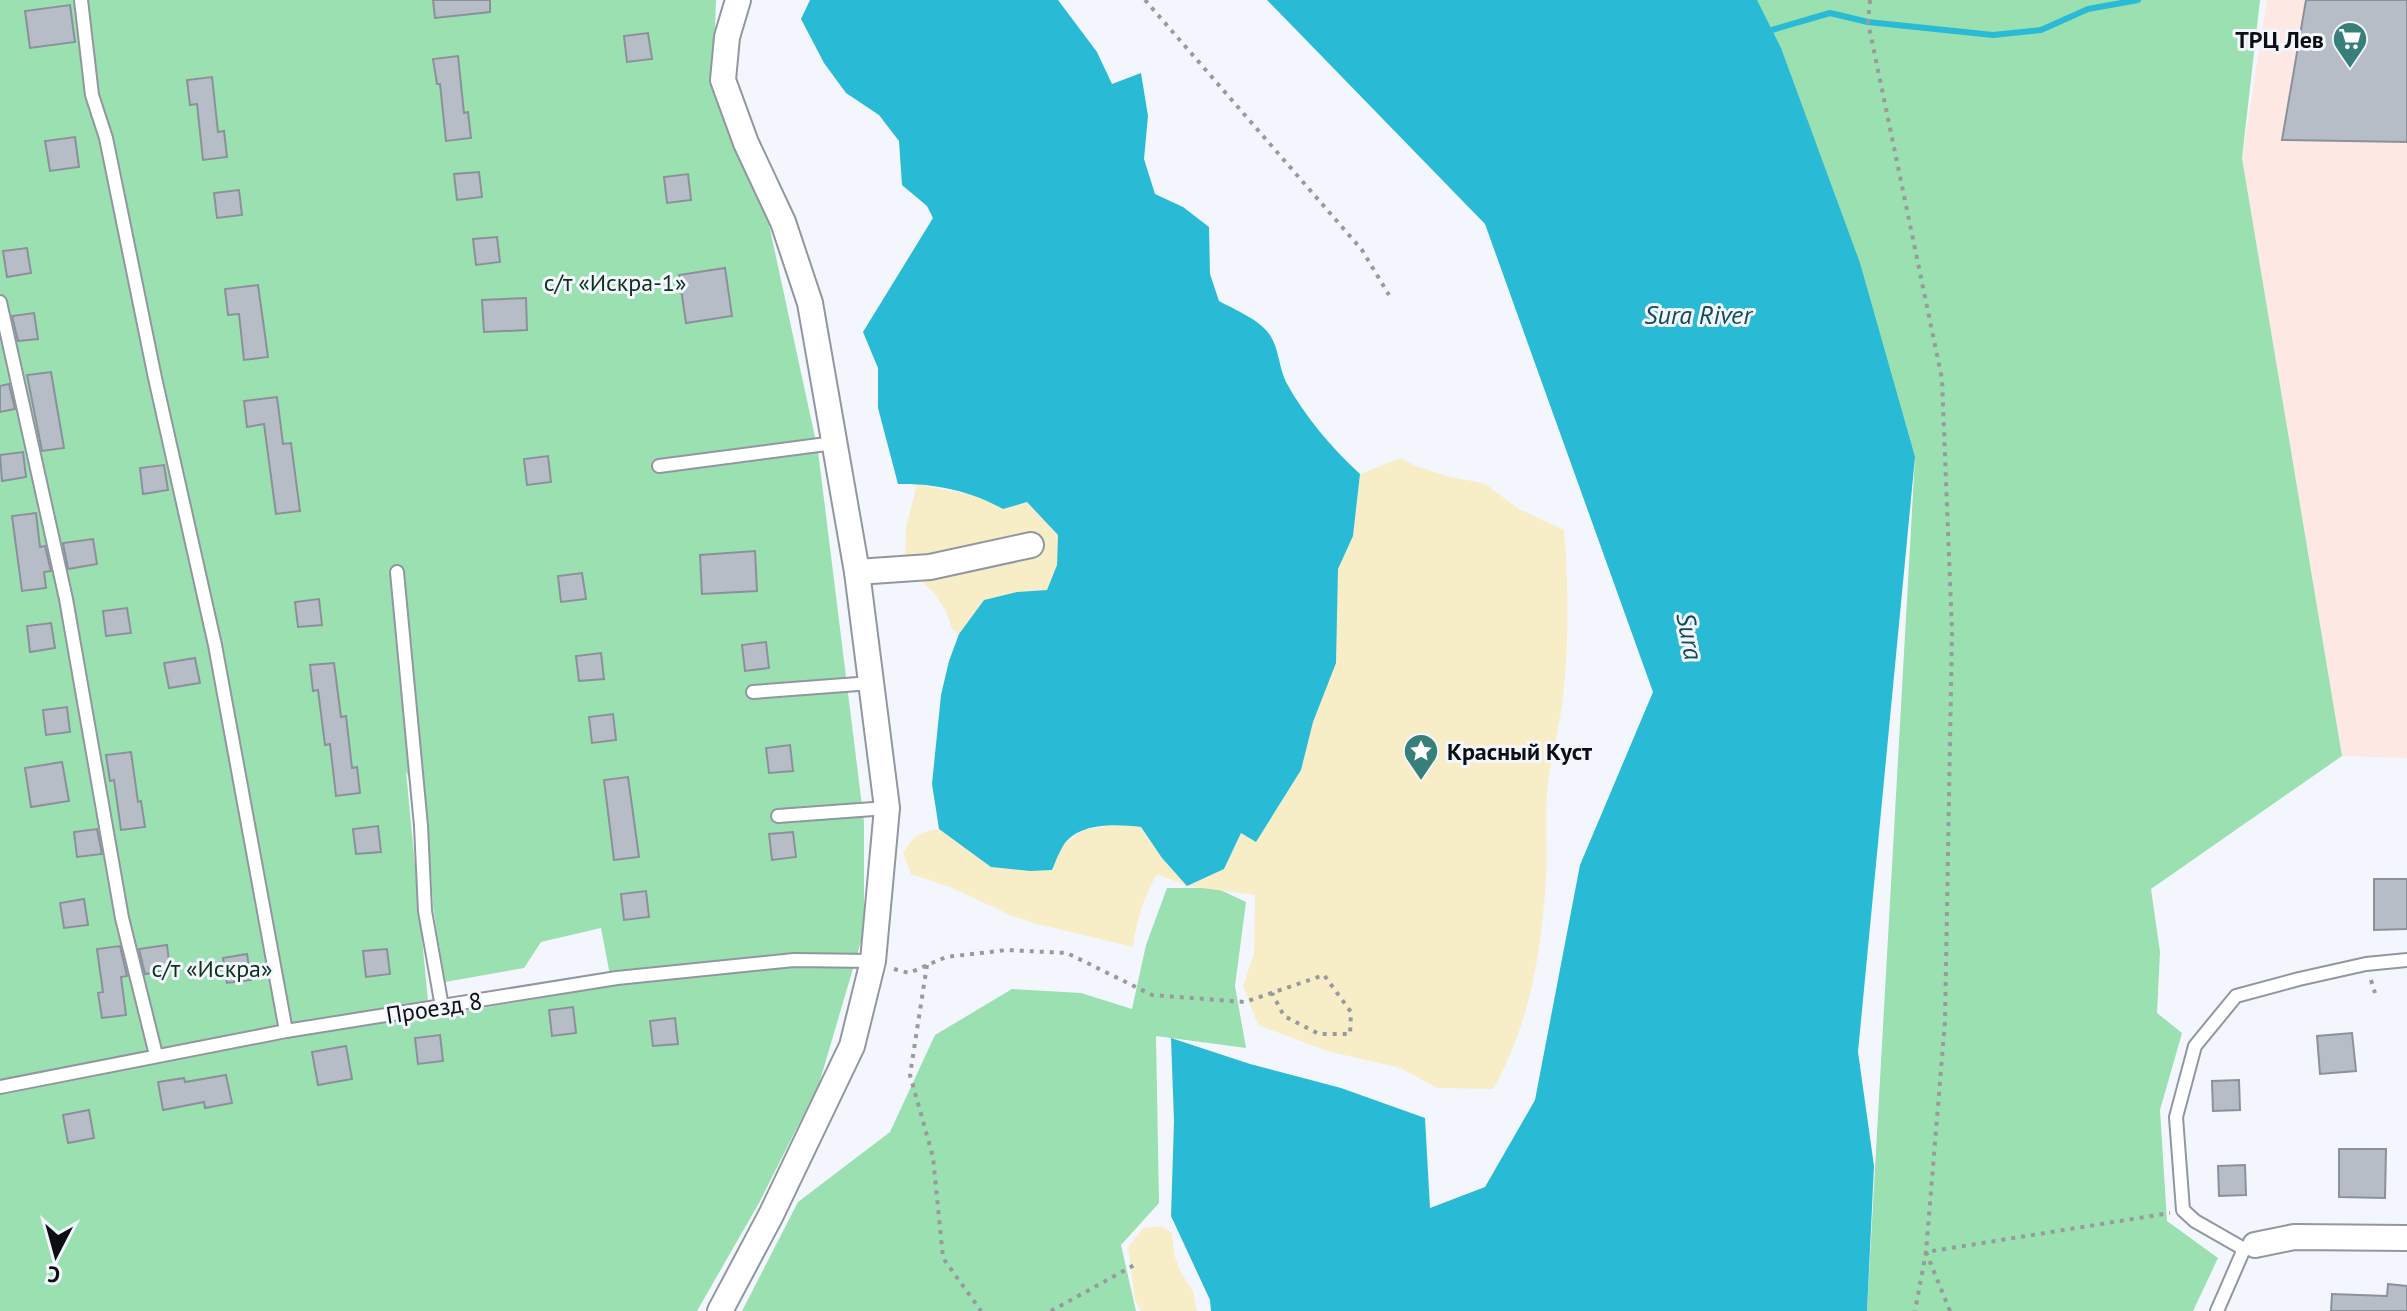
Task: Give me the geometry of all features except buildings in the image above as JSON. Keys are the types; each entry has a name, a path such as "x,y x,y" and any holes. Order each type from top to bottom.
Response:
{"street":[{"path":"720,1311 771,1215 852,1046 873,961 887,808 857,572 810,303 783,222 746,143 723,80 727,37 738,0"},
{"path":"857,572 930,567 1031,545"},
{"path":"2250,1247 2294,1237 2407,1238"}],"lane":[{"path":"81,0 92,95 106,138 155,378 215,645 286,1031"},
{"path":"0,302 66,599 122,918 156,1055"},
{"path":"659,466 834,443"},
{"path":"397,572 421,826 425,911 442,1007"},
{"path":"753,692 871,683"},
{"path":"778,816 887,808"},
{"name":"Проезд 8","path":"0,1087 286,1031 631,976 794,960 873,961"},
{"path":"2217,1311 2250,1247 2195,1221 2183,1210 2176,1117 2195,1046 2236,996 2366,964 2407,960"}],"path":[{"path":"1145,0 1362,250 1389,295"},
{"path":"1870,0 1868,22 1942,379 1952,648 1945,1021 1926,1252 1915,1311"},
{"path":"873,961 909,973 946,957 1007,950 1067,953 1152,995 1245,1002 1324,975 1351,1012 1350,1034 1319,1034 1284,1016 1272,993"},
{"path":"927,965 910,1075 933,1157 943,1258 981,1311"},
{"path":"1926,1252 2183,1210"},
{"path":"1926,1252 1950,1311"},
{"path":"1051,1311 1138,1263"}],"shaded area":[{"path":"2267,0 2407,0 2407,758 2342,756 2242,158"}],"green space":[{"path":"0,0 716,0 713,81 768,220 818,451 864,822 864,931 819,1084 759,1203 697,1311 0,1311","holes":["406,771 428,824 433,907 445,982 524,968 541,942 601,928 612,986 452,1013 428,1001"]},
{"path":"1755,0 2260,0 2242,158 2342,756 2151,889 2160,952 2157,1013 2182,1033 2160,1110 2167,1221 2218,1258 2193,1311 1867,1311 1915,457"},
{"path":"1167,888 1216,888 1246,902 1235,986 1246,1048 1156,1036 1159,1203 1121,1245 1136,1311 742,1311 798,1202 890,1132 935,1035 1012,989 1081,993 1132,1009 1146,945"}],"sand":[{"name":"Красный Куст","path":"1401,458 1450,477 1484,483 1519,509 1564,530 1566,662 1547,795 1547,869 1541,935 1525,1014 1493,1089 1437,1088 1400,1068 1327,1051 1258,1025 1243,986 1254,953 1255,895 1187,886 1224,869 1241,833 1256,841 1301,770 1336,616 1338,569 1353,536 1360,474"},
{"path":"917,484 983,497 1003,509 1027,502 1058,535 1057,565 1047,590 1017,592 984,600 959,634 952,629 946,611 935,594 920,580 905,553 906,528"},
{"path":"1116,824 1141,827 1162,858 1187,886 1157,874 1141,909 1133,947 1010,915 950,887 911,874 903,853 917,835 939,829 991,867 1064,844 1083,830"},
{"path":"1162,1226 1172,1233 1174,1254 1180,1271 1193,1291 1197,1311 1141,1311 1135,1300 1128,1247 1143,1228"}],"water":[{"path":"810,0 1058,0 1097,52 1112,84 1141,73 1148,116 1144,159 1155,194 1183,207 1209,227 1210,274 1219,301 1253,320 1270,335 1286,382 1302,407 1329,442 1360,474 1353,536 1338,569 1336,663 1313,722 1301,770 1256,842 1241,833 1224,869 1187,886 1162,858 1141,827 1109,825 1078,832 1063,846 1052,870 1030,871 991,867 939,829 932,784 941,695 959,634 984,600 1017,592 1047,590 1057,565 1058,535 1027,502 1003,509 952,489 898,484 878,408 878,368 863,332 933,218 927,206 902,185 899,141 879,115 846,93 824,63 801,19"},
{"name":"Sura River","path":"1267,0 1757,0 1781,48 1860,263 1915,457 1858,1052 1874,1166 1867,1311 1211,1311 1210,1300 1171,1216 1174,1121 1171,1038 1250,1064 1341,1088 1425,1118 1430,1208 1485,1187 1535,1100 1580,865 1653,692 1485,224"}],"waterway":[{"path":"1772,30 1830,13 1868,22 1993,35 2041,30 2088,9 2138,0"}],"place":[{"name":"ТРЦ Лев","path":"2350,70"},
{"name":"Красный Куст","path":"1421,782"}],"park label":[{"name":"с/т «Искра-1»","path":"615,282"},
{"name":"с/т «Искра»","path":"212,968"}],"water label":[{"name":"Sura","path":"1690,636"}]}
